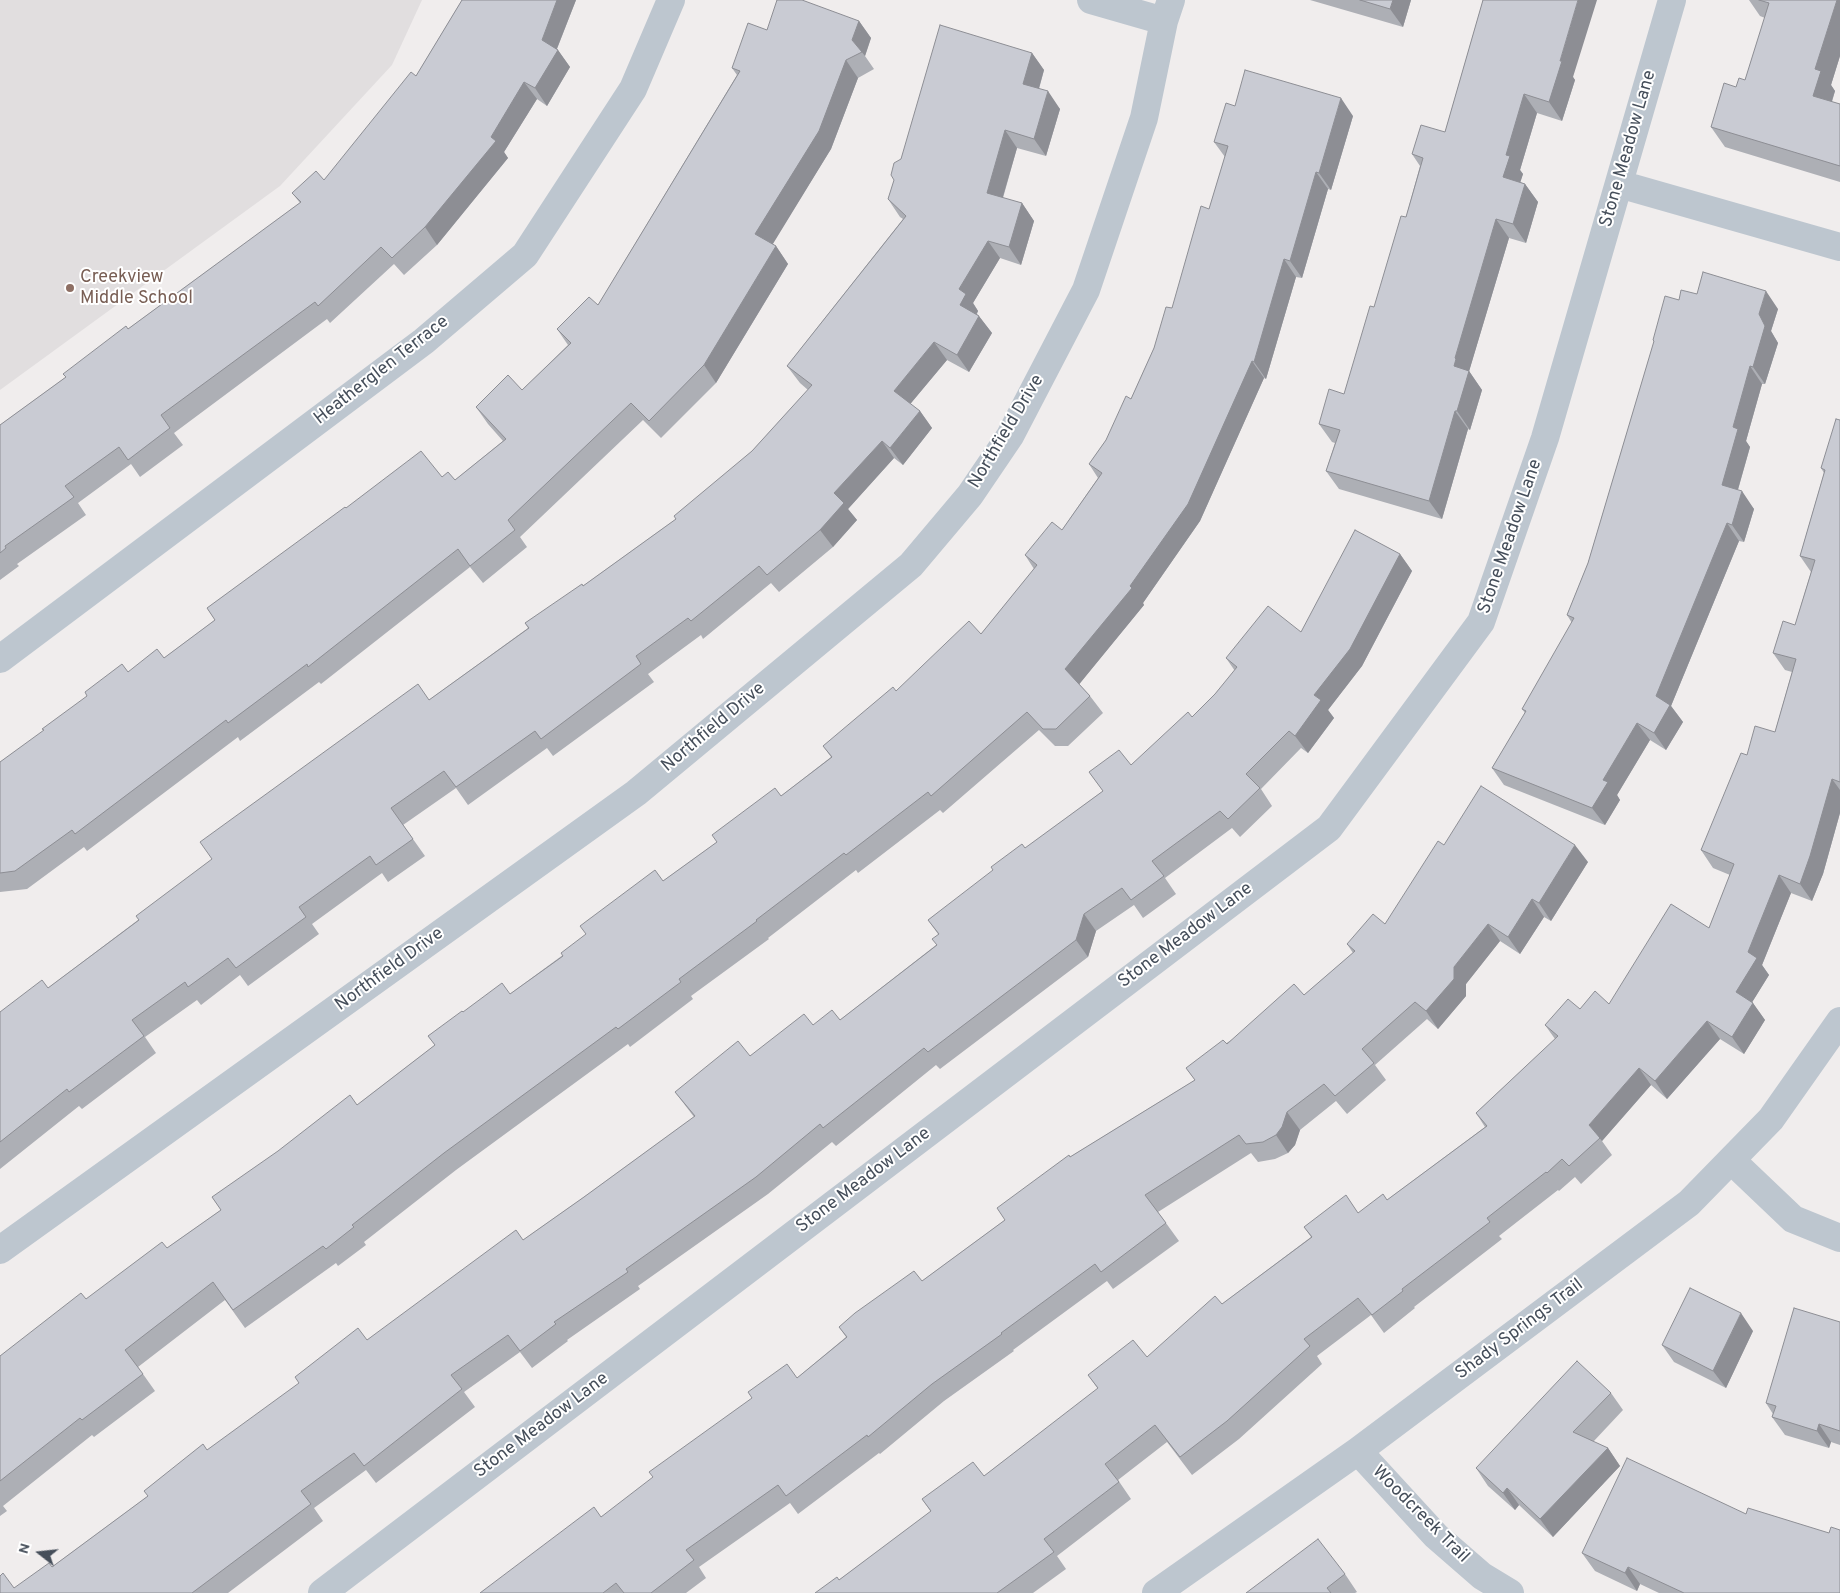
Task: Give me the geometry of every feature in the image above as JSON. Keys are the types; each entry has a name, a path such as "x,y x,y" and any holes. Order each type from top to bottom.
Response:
{"street":[{"name":"Heatherglen Terrace","path":"0,659 424,341 525,255 633,90 671,0"},
{"path":"1091,0 1167,10"},
{"name":"Stone Meadow Lane","path":"322,1593 1329,828 1481,622 1545,438 1672,0"},
{"name":"Northfield Drive","path":"0,1250 636,793 911,565 970,495 1010,436 1086,290 1144,118 1167,10"},
{"path":"1619,184 1840,247"},
{"name":"Shady Springs Trail","path":"1156,1593 1358,1451 1689,1203 1771,1119 1840,1021"},
{"path":"1731,1160 1793,1219 1840,1238"},
{"name":"Woodcreek Trail","path":"1358,1451 1436,1536 1482,1576 1510,1593"}],"shaded area":[{"name":"Creekview Middle School","path":"0,0 422,0 392,65 280,186 0,390"}],"building":[{"path":"462,0 557,0 542,40 558,50 535,88 524,82 491,137 496,141 425,227 392,258 381,247 318,306 315,302 161,415 170,428 128,460 119,447 65,486 74,497 5,546 6,548 0,553 0,425 66,377 63,374 126,326 128,329 301,202 292,193 316,171 324,180 411,72 416,76"},
{"path":"777,0 802,0 859,21 852,40 862,52 846,60 819,131 755,234 776,246 704,365 649,421 631,403 508,520 515,530 470,566 458,549 308,667 307,664 228,723 226,720 75,834 72,830 15,871 0,873 0,762 87,696 85,692 122,664 128,672 157,649 164,658 215,620 207,608 346,508 421,451 442,477 448,472 455,480 506,439 476,407 508,375 522,390 571,343 557,329 589,297 598,305 740,71 732,68 748,23 767,30"},
{"path":"1360,0 1393,0 1390,9"},
{"path":"1483,0 1578,0 1549,102 1524,94 1506,155 1510,156 1503,177 1525,184 1513,224 1496,219 1455,358 1454,366 1469,371 1457,411 1455,411 1429,501 1326,471 1340,430 1319,424 1329,389 1344,394 1370,306 1374,307 1401,216 1406,217 1423,158 1412,154 1421,125 1445,132"},
{"path":"1759,0 1837,0 1815,69 1821,71 1813,96 1840,104 1840,166 1711,127 1724,83 1736,87 1739,78 1745,80 1769,3"},
{"path":"940,25 1032,53 1023,84 1048,91 1034,139 1005,130 987,193 1022,203 1009,247 988,241 959,289 966,294 960,305 979,316 957,355 934,342 894,391 920,411 890,448 882,441 834,493 844,503 820,530 767,575 759,566 691,621 688,618 636,656 641,664 541,739 535,731 456,787 444,771 391,808 413,839 376,865 370,856 299,907 306,917 236,968 228,958 188,987 185,982 132,1020 144,1036 69,1092 67,1089 0,1142 0,1012 42,980 48,988 139,920 136,916 212,859 200,842 418,684 429,700 529,628 525,623 582,584 583,586 676,519 674,516 752,451 812,385 787,366 906,216 888,199 894,180 891,175 894,163 901,159"},
{"path":"1245,70 1341,98 1319,173 1316,172 1290,261 1284,259 1254,362 1252,361 1188,504 1130,586 1132,588 1065,669 1090,696 1056,729 1043,729 1027,712 931,796 928,792 846,855 844,853 679,979 681,982 618,1029 616,1027 444,1153 352,1225 354,1227 326,1249 323,1246 233,1310 213,1282 125,1350 143,1374 82,1420 80,1418 0,1481 0,1356 81,1293 86,1299 162,1242 167,1248 221,1210 212,1197 278,1151 350,1095 357,1105 435,1045 428,1036 502,983 510,994 563,956 561,953 586,934 580,926 655,870 663,881 717,842 712,835 775,788 781,796 832,757 823,746 893,687 896,691 969,621 981,634 1037,565 1025,555 1052,522 1062,530 1102,473 1089,464 1106,440 1126,396 1131,399 1154,348 1166,307 1172,308 1201,206 1209,209 1228,146 1214,142 1226,103 1235,106"},
{"path":"1703,272 1766,291 1759,314 1765,326 1753,367 1750,366 1733,427 1738,429 1722,485 1742,491 1732,525 1727,523 1656,696 1670,705 1654,733 1637,723 1603,780 1608,782 1592,808 1492,768 1526,711 1522,709 1574,618 1567,615 1588,563 1654,341 1665,296 1679,300 1681,290 1697,294"},
{"path":"1836,419 1840,420 1840,782 1832,779 1800,884 1779,875 1748,952 1757,958 1736,992 1753,1003 1732,1037 1707,1021 1655,1081 1639,1068 1589,1125 1600,1138 1569,1166 1562,1159 1547,1173 1487,1218 1490,1222 1402,1289 1403,1291 1372,1315 1358,1298 1304,1339 1310,1346 1227,1421 1180,1457 1155,1425 1105,1464 1119,1482 1044,1539 1054,1552 997,1593 815,1593 837,1577 839,1580 931,1511 922,1499 973,1462 984,1476 1098,1388 1088,1375 1133,1340 1147,1357 1215,1296 1222,1304 1312,1237 1304,1227 1346,1195 1358,1213 1383,1194 1387,1200 1487,1126 1476,1113 1558,1036 1545,1025 1568,999 1580,1009 1595,991 1609,1004 1671,904 1709,928 1734,864 1701,850 1741,753 1747,755 1755,726 1775,732 1796,659 1773,653 1783,621 1795,625 1815,560 1800,556 1825,470 1821,468"},
{"path":"1355,530 1400,554 1350,649 1314,695 1321,700 1295,736 1289,731 1246,774 1260,788 1228,819 1220,811 1152,861 1164,876 1131,900 1122,888 1084,914 1076,940 928,1052 924,1048 823,1128 820,1124 756,1177 626,1269 628,1272 554,1322 556,1324 520,1351 508,1335 451,1375 462,1389 364,1466 354,1453 301,1491 311,1504 192,1593 0,1593 0,1576 3,1573 14,1588 49,1563 52,1567 148,1496 144,1491 203,1444 207,1450 299,1383 295,1377 358,1328 367,1340 516,1230 523,1240 695,1116 675,1092 738,1041 750,1056 804,1014 813,1025 832,1010 840,1020 937,945 932,939 939,934 928,920 993,870 991,867 1022,844 1025,848 1103,791 1089,772 1119,750 1131,765 1188,712 1192,717 1215,694 1237,667 1226,658 1268,606 1301,632"},
{"path":"1481,786 1575,845 1539,903 1532,899 1508,937 1488,924 1454,967 1454,979 1426,1011 1415,1002 1362,1049 1374,1063 1335,1096 1324,1084 1287,1112 1282,1127 1276,1135 1263,1142 1246,1144 1239,1135 1145,1195 1166,1223 1101,1272 1095,1264 932,1384 868,1437 867,1435 786,1496 778,1485 686,1550 694,1560 651,1593 624,1593 616,1583 603,1593 480,1593 594,1507 601,1517 653,1477 649,1472 752,1398 748,1392 787,1364 797,1378 847,1337 839,1327 855,1313 914,1271 922,1281 1005,1220 997,1208 1069,1155 1070,1157 1195,1080 1186,1068 1223,1040 1227,1044 1294,984 1304,995 1355,951 1347,944 1373,914 1385,924 1438,841 1444,845"},
{"path":"1690,1288 1741,1313 1713,1371 1662,1345"},
{"path":"1794,1308 1840,1322 1840,1431 1819,1424 1817,1431 1772,1417 1776,1406 1766,1403"},
{"path":"1577,1361 1611,1393 1573,1432 1608,1448 1540,1519 1507,1488 1503,1493 1476,1468"},
{"path":"1627,1458 1746,1514 1748,1508 1829,1533 1831,1527 1840,1530 1840,1593 1684,1593 1628,1567 1625,1573 1582,1553"},
{"path":"1318,1539 1345,1574 1327,1588 1331,1593 1246,1593"}],"place":[{"name":"Creekview Middle School","path":"70,288"}]}
